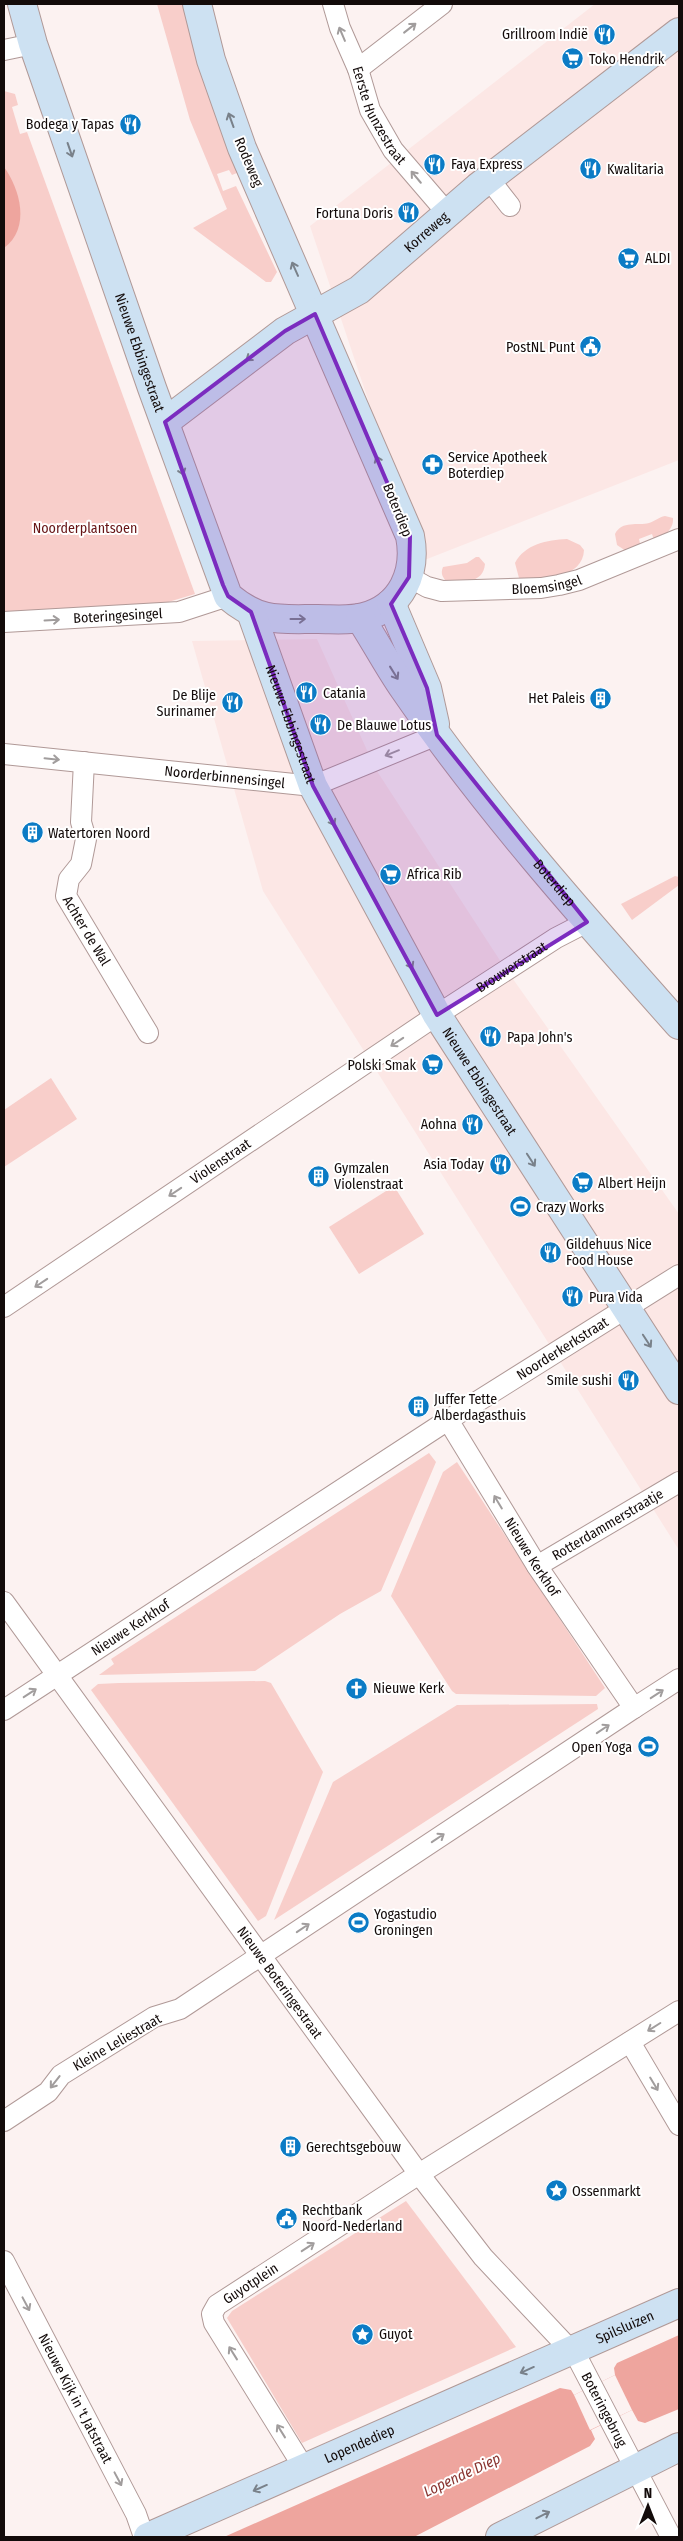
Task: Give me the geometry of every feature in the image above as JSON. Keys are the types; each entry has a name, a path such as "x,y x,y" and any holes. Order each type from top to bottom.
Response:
{"street":[{"name":"Nieuwe Ebbingestraat","path":"22,4 34,44 165,422 228,596"},
{"name":"Rodeweg","path":"197,4 231,119 315,314"},
{"name":"Eerste Hunzestraat","path":"333,4 340,28 358,69 370,110 393,150 448,214"},
{"path":"358,69 442,4"},
{"name":"Korreweg","path":"165,422 285,331 359,290 448,214 500,193 679,32"},
{"path":"4,50 34,44"},
{"name":"Boterdiep","path":"315,314 410,536 412,557 409,577 403,590 391,603 427,688 438,735"},
{"name":"Bloemsingel","path":"409,577 427,587 442,591 541,588 579,580 679,539"},
{"path":"228,596 250,612 271,619 360,618 375,614 391,603"},
{"name":"Boteringesingel","path":"4,622 179,612 228,596"},
{"name":"Nieuwe Ebbingestraat","path":"250,612 313,786 438,1014 679,1390"},
{"name":"Boterdiep","path":"360,618 403,688 478,788 587,922 679,1025"},
{"name":"Noorderbinnensingel","path":"4,754 313,786 438,735"},
{"name":"Achter de Wal","path":"84,762 81,822 86,839 81,864 69,879 66,896 148,1033"},
{"name":"Brouwerstraat","path":"438,1014 556,938 587,922"},
{"name":"Violenstraat","path":"4,1307 438,1014"},
{"name":"Noorderkerkstraat","path":"448,1420 679,1275"},
{"name":"Nieuwe Kerkhof","path":"4,1710 448,1420 537,1566 634,1708"},
{"name":"Rotterdammerstraatje","path":"537,1566 679,1482"},
{"name":"Nieuwe Boteringestraat","path":"4,1602 236,1924 262,1955 419,2174 483,2257 572,2351"},
{"path":"262,1955 679,1679"},
{"name":"Kleine Leliestraat","path":"4,2121 48,2092 61,2075 154,2017 180,2009 262,1955"},
{"path":"419,2174 679,2012"},
{"path":"630,2042 679,2125"},
{"name":"Guyotplein","path":"304,2468 214,2323 212,2314 217,2305 419,2174"},
{"name":"Nieuwe Kijk in 't Jatstraat","path":"4,2261 136,2514 146,2537"},
{"name":"Spilsluizen","path":"572,2351 679,2303"},
{"name":"Boteringebrug","path":"572,2351 593,2385 671,2537"},
{"name":"Lopendediep","path":"146,2537 572,2351"},
{"path":"500,2537 679,2447"}],"highlighted area":[{"path":"315,314 410,536 409,577 391,604 427,688 437,735 587,922 437,1015 313,786 251,612 228,596 223,585 165,422 285,331"}],"shaded area":[{"path":"595,4 679,4 679,460 422,561 310,226"},
{"path":"317,639 375,768 501,962 679,1214 679,1550 263,891 192,641"}],"green space":[{"path":"157,4 191,4 244,170 232,175 229,170 217,174 223,191 236,186 277,272 271,282 266,282 193,228 227,209 190,120"},
{"name":"Noorderplantsoen","path":"4,91 15,94 18,105 12,107 20,134 27,132 195,594 165,603 4,614"},
{"path":"665,516 673,518 672,526 655,543 652,534 639,539 641,548 626,551 617,545 615,534 622,527 630,524 649,523"},
{"path":"567,539 580,545 584,550 582,559 570,572 552,578 524,582 519,578 515,563 525,551 544,542"},
{"path":"479,557 485,564 481,575 477,578 448,583 443,578 443,567 467,563"},
{"path":"675,876 679,877 679,885 632,920 621,904"},
{"path":"51,1078 77,1119 4,1167 4,1110"},
{"path":"394,1186 424,1234 359,1274 329,1227"},
{"path":"429,1453 436,1462 381,1591 340,1614 255,1671 99,1675 114,1664 111,1659"},
{"path":"457,1462 605,1688 596,1696 456,1694 452,1691 391,1596 443,1472"},
{"path":"265,1681 271,1683 323,1772 266,1916 258,1921 91,1690 98,1684"},
{"path":"597,1704 598,1709 274,1920 333,1782 457,1705"},
{"path":"406,2201 516,2347 302,2443 227,2318 232,2311"}],"water":[{"path":"4,167 15,186 20,208 20,219 18,230 4,248"},
{"name":"Lopende Diep","path":"679,2335 679,2409 645,2423 638,2421 632,2410 591,2430 595,2439 590,2446 414,2537 224,2537 560,2388 571,2390 574,2395 615,2375 614,2368 617,2363"}],"pier":[{"path":"615,2375 632,2410 590,2430 574,2395"}],"place":[{"name":"Grillroom Indië","path":"604,34"},
{"name":"Toko Hendrik","path":"573,59"},
{"name":"Bodega y Tapas","path":"130,124"},
{"name":"Faya Express","path":"435,164"},
{"name":"Kwalitaria","path":"591,169"},
{"name":"Fortuna Doris","path":"409,213"},
{"name":"ALDI","path":"629,258"},
{"name":"PostNL Punt","path":"591,347"},
{"name":"Service Apotheek Boterdiep","path":"432,465"},
{"name":"Catania","path":"307,693"},
{"name":"Het Paleis","path":"601,698"},
{"name":"De Blije Surinamer","path":"232,703"},
{"name":"De Blauwe Lotus","path":"321,725"},
{"name":"Watertoren Noord","path":"32,833"},
{"name":"Africa Rib","path":"391,874"},
{"name":"Papa John's","path":"491,1037"},
{"name":"Polski Smak","path":"432,1065"},
{"name":"Aohna","path":"473,1124"},
{"name":"Asia Today","path":"500,1164"},
{"name":"Gymzalen Violenstraat","path":"318,1176"},
{"name":"Albert Heijn","path":"582,1183"},
{"name":"Crazy Works","path":"520,1207"},
{"name":"Gildehuus Nice Food House","path":"550,1252"},
{"name":"Pura Vida","path":"573,1297"},
{"name":"Smile sushi","path":"628,1380"},
{"name":"Juffer Tette Alberdagasthuis","path":"418,1407"},
{"name":"Nieuwe Kerk","path":"357,1688"},
{"name":"Open Yoga","path":"648,1747"},
{"name":"Yogastudio Groningen","path":"358,1922"},
{"name":"Gerechtsgebouw","path":"290,2147"},
{"name":"Ossenmarkt","path":"556,2191"},
{"name":"Rechtbank Noord-Nederland","path":"286,2218"},
{"name":"Guyot","path":"363,2334"}]}
